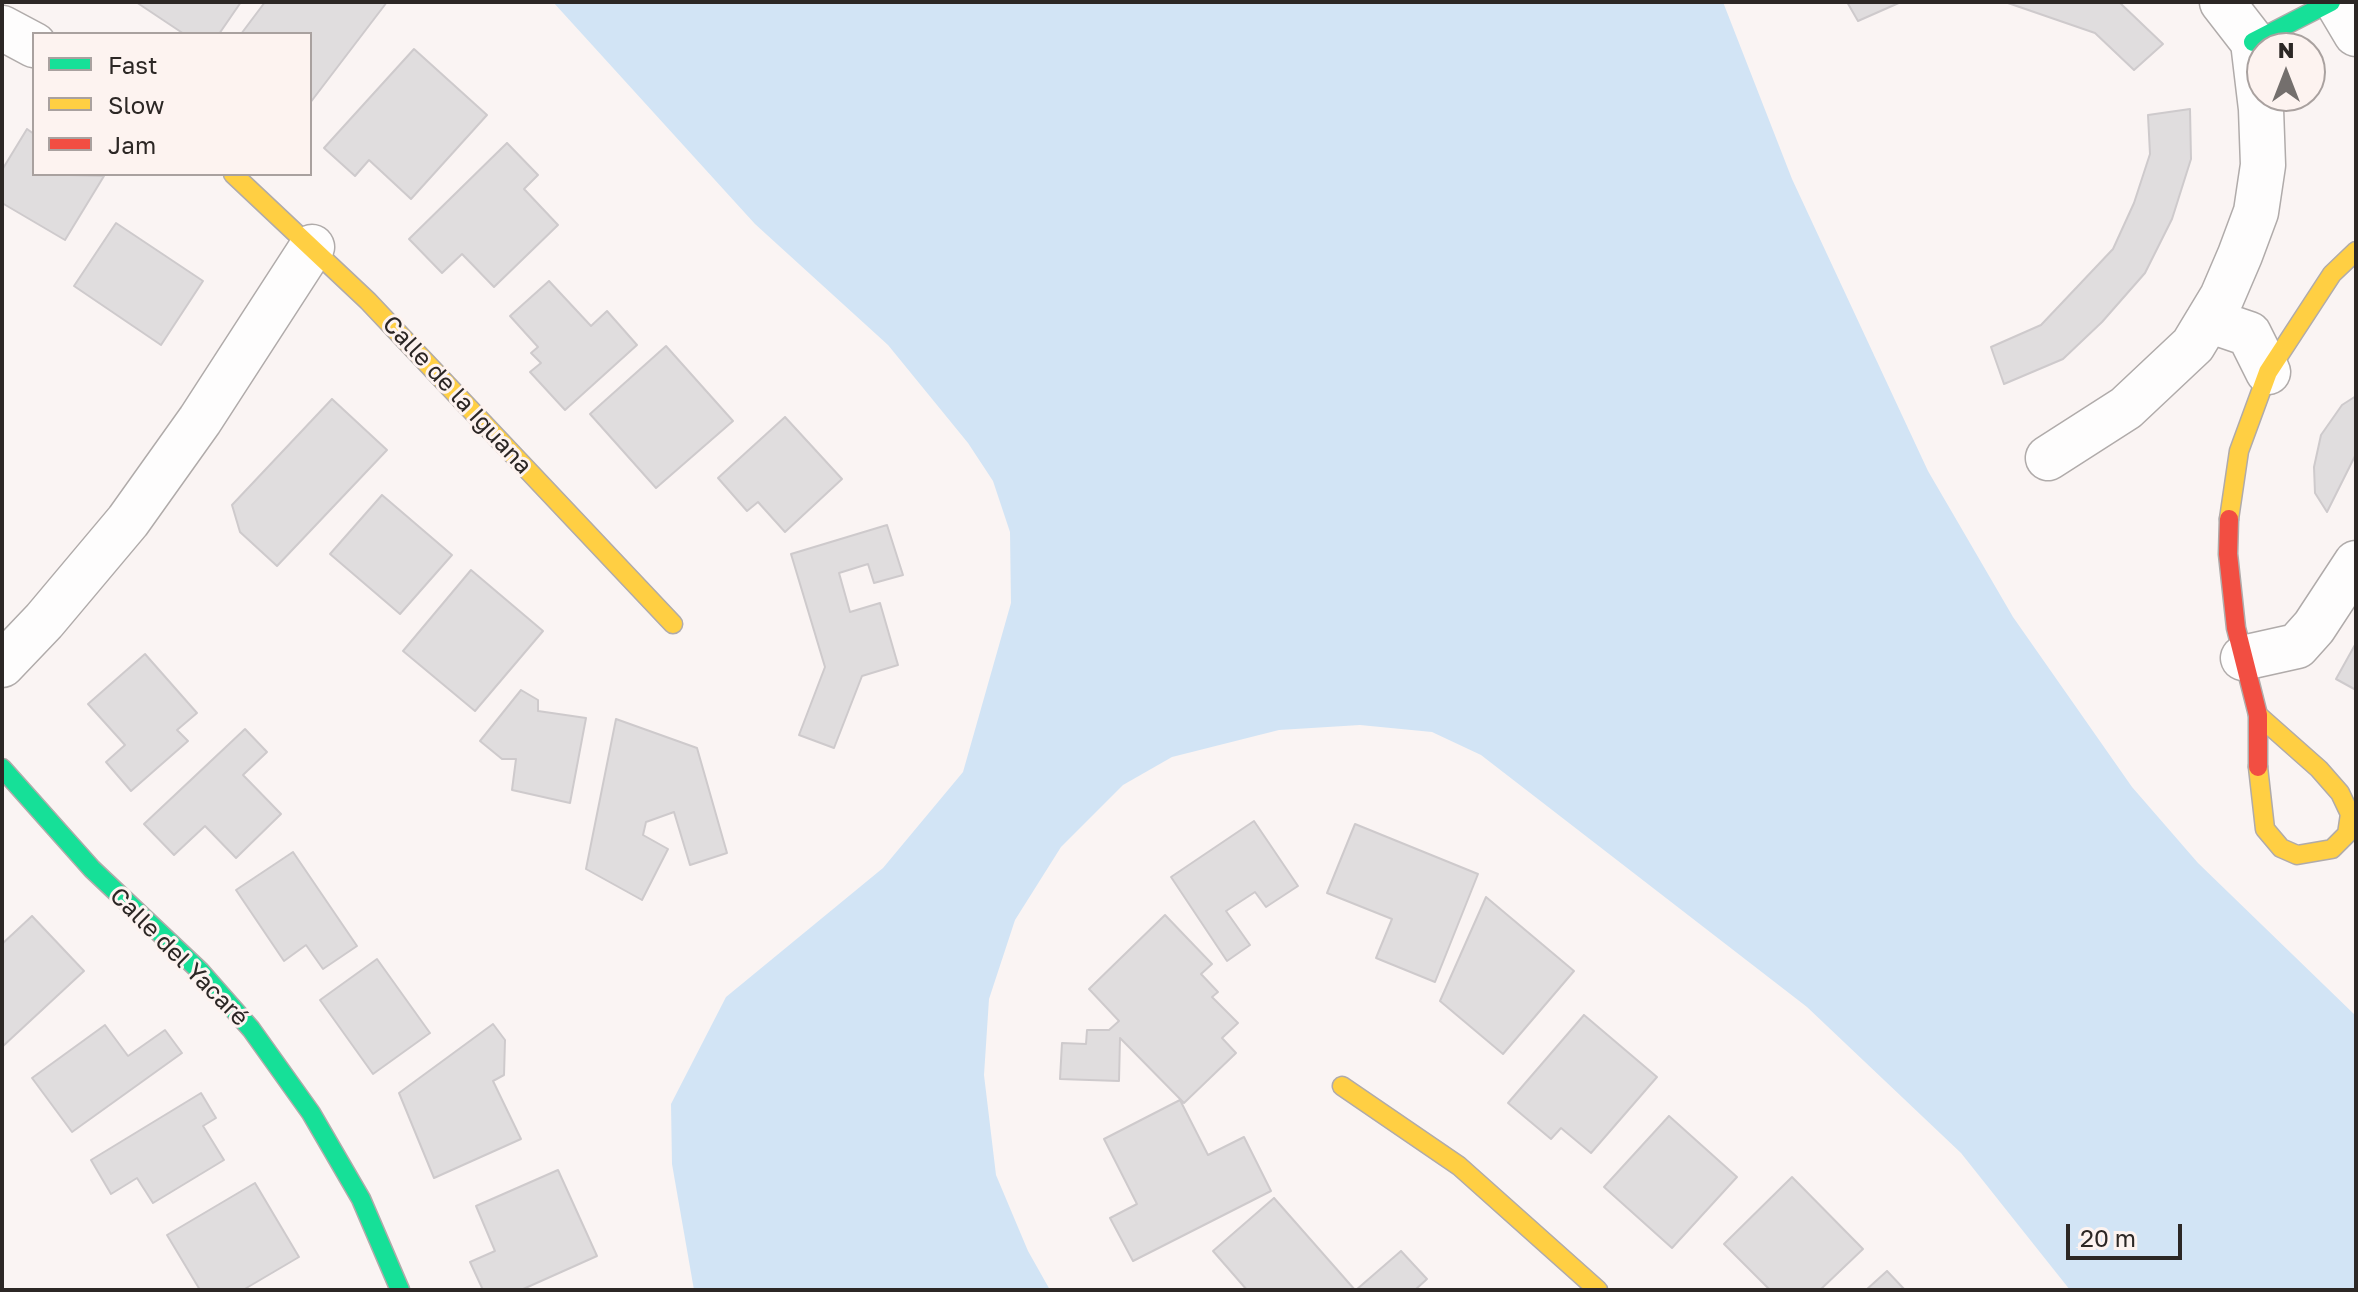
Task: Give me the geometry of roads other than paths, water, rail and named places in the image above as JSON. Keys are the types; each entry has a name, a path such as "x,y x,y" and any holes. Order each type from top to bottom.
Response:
{"street":[{"path":"2222,2 2246,33"},
{"path":"2273,32 2334,2 2356,34"},
{"path":"2,28 32,44"},
{"path":"2048,458 2126,408 2193,345 2222,297 2256,212 2263,165 2260,112"},
{"name":"Calle de la Iguana","path":"235,176 368,301 673,624"},
{"path":"2,665 44,621 128,521 200,420 312,247"},
{"path":"2258,715 2319,769 2340,793 2350,814 2347,834 2332,849 2297,855 2281,848 2265,829 2259,778 2258,715 2236,628 2228,554 2229,505 2239,451 2268,372 2332,274 2356,251"},
{"path":"2208,320 2249,334 2268,372"},
{"path":"2243,658 2297,646 2314,627 2356,563"},
{"name":"Calle del Yacaré","path":"2,768 92,869 200,971 251,1029 311,1113 361,1199 400,1290"},
{"path":"1342,1086 1459,1166 1598,1290"}],"water":[{"path":"553,2 1723,2 1792,179 1928,471 2013,617 2132,787 2198,863 2356,1016 2356,1290 2070,1290 1961,1153 1807,1007 1481,755 1432,732 1360,725 1279,730 1172,757 1123,785 1061,847 1015,920 989,999 984,1075 996,1175 1028,1251 1050,1290 694,1290 672,1164 671,1104 726,997 883,868 963,772 1011,603 1010,532 993,481 968,443 888,345 755,224"}]}
